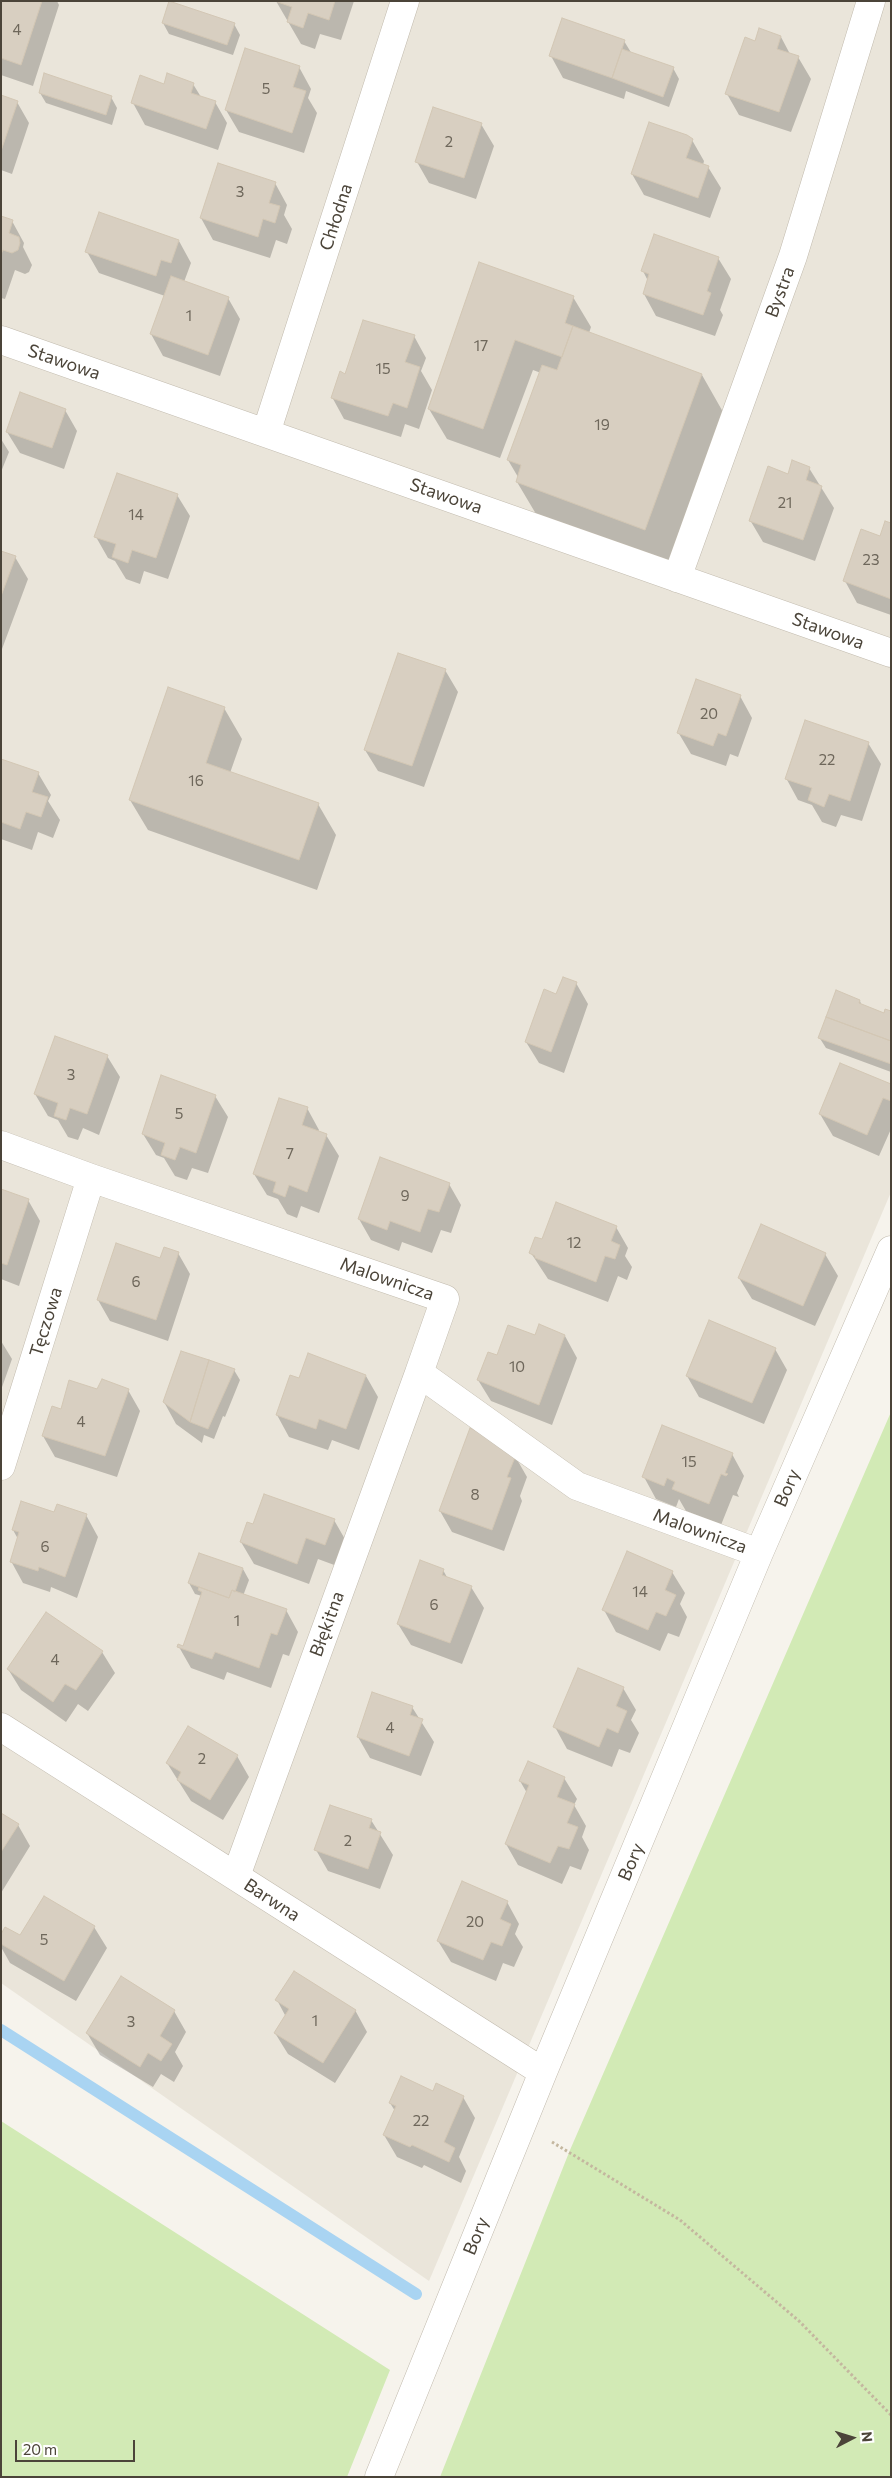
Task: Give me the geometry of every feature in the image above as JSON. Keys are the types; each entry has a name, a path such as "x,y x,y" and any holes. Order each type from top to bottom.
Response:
{"street":[{"name":"Chłodna","path":"266,433 405,1"},
{"name":"Bystra","path":"677,578 793,256 871,1"},
{"name":"Stawowa","path":"1,340 891,654"},
{"name":"Malownicza","path":"1,1145 91,1178 445,1299 419,1372 577,1486 759,1553"},
{"name":"Tęczowa","path":"1,1466 91,1178"},
{"name":"Bory","path":"379,2477 543,2072 759,1553 891,1250"},
{"name":"Błękitna","path":"236,1876 419,1372"},
{"name":"Barwna","path":"1,1727 543,2072"}],"path":[{"path":"522,2124 680,2220 799,2321 891,2415"}],"shaded area":[{"path":"1,1 891,1 891,1192 429,2281 1,1983"}],"green space":[{"path":"891,1412 891,2477 440,2477 570,2150"},
{"path":"1,2121 390,2370 347,2477 1,2477"}],"building":[{"path":"1,1 42,1 21,65 1,58"},
{"path":"169,1 235,23 227,45 162,23"},
{"path":"275,1 335,1 329,20 308,13 303,28 287,22 292,7"},
{"path":"562,18 625,40 612,78 549,56"},
{"path":"759,28 781,36 777,49 799,56 779,112 725,94 745,37 755,41"},
{"path":"245,48 300,66 293,87 306,91 292,133 225,110"},
{"path":"622,49 674,67 663,97 612,78"},
{"path":"44,73 112,96 106,115 39,93"},
{"path":"167,73 194,83 191,93 216,101 206,129 131,103 140,75 164,84"},
{"path":"1,95 18,101 1,151"},
{"path":"433,107 482,123 464,178 415,162"},
{"path":"649,122 687,135 693,139 686,158 709,166 698,198 631,174"},
{"path":"218,163 276,182 269,203 280,206 275,223 263,219 258,237 200,218"},
{"path":"99,212 179,240 171,263 161,260 156,276 85,252"},
{"path":"1,216 13,220 9,233 19,237 18,250 12,253 3,250 1,254"},
{"path":"654,234 719,257 707,291 711,293 703,315 643,294 649,274 641,271"},
{"path":"479,262 574,296 565,323 573,326 562,357 515,340 483,429 428,409"},
{"path":"171,276 229,297 208,355 150,334"},
{"path":"363,320 415,335 405,362 420,367 407,408 393,403 388,416 331,398 340,371 345,374"},
{"path":"573,326 702,374 645,530 516,482 521,465 507,460 542,365 557,370"},
{"path":"20,392 66,409 52,448 6,432"},
{"path":"792,460 810,467 806,480 822,486 803,540 749,521 768,466 788,474"},
{"path":"117,473 178,494 156,558 132,550 128,563 112,557 116,544 94,537"},
{"path":"885,521 891,523 891,599 843,581 861,529 880,536"},
{"path":"1,551 16,556 1,596"},
{"path":"398,653 446,669 412,766 364,750"},
{"path":"696,679 741,695 726,736 718,733 713,746 677,733"},
{"path":"168,687 225,707 206,763 319,803 299,860 129,800"},
{"path":"805,720 869,742 850,801 829,794 824,807 808,800 812,788 785,779"},
{"path":"1,759 39,772 32,792 48,797 41,817 26,812 20,829 1,822"},
{"path":"563,977 577,982 551,1052 525,1042 544,989 556,994"},
{"path":"836,990 860,1000 859,1003 884,1013 885,1009 891,1011 891,1041 826,1017"},
{"path":"826,1017 891,1041 891,1064 818,1038"},
{"path":"55,1036 108,1055 87,1114 70,1108 66,1120 54,1116 58,1103 34,1094"},
{"path":"840,1063 891,1084 891,1101 883,1098 867,1135 819,1114"},
{"path":"161,1075 216,1095 196,1153 180,1147 175,1160 161,1155 165,1143 142,1134"},
{"path":"279,1098 308,1107 302,1125 327,1134 307,1192 289,1185 285,1197 273,1192 276,1182 253,1174"},
{"path":"380,1157 450,1183 439,1212 428,1209 420,1232 390,1221 387,1230 358,1219"},
{"path":"1,1189 29,1199 7,1265 1,1263"},
{"path":"556,1202 617,1226 611,1241 620,1245 615,1259 605,1256 596,1282 535,1258 535,1256 529,1253 535,1237 542,1239"},
{"path":"761,1224 826,1253 803,1306 738,1278"},
{"path":"116,1243 160,1258 164,1247 179,1252 156,1320 97,1300"},
{"path":"709,1320 776,1348 752,1403 686,1376"},
{"path":"539,1324 565,1335 539,1405 477,1380 488,1352 497,1355 508,1325 535,1335"},
{"path":"181,1351 209,1360 190,1422 163,1402"},
{"path":"308,1353 366,1375 346,1429 319,1419 316,1429 276,1415 290,1375 299,1378"},
{"path":"209,1360 235,1369 208,1429 190,1422"},
{"path":"102,1379 129,1389 105,1456 42,1436 52,1406 61,1409 69,1380 97,1389"},
{"path":"662,1425 733,1453 725,1473 728,1474 726,1476 721,1474 709,1504 672,1489 675,1482 667,1478 664,1486 642,1477"},
{"path":"470,1428 502,1443 500,1448 516,1455 507,1477 511,1478 492,1530 439,1511"},
{"path":"264,1494 335,1519 325,1545 306,1538 297,1564 240,1542 247,1522 253,1524"},
{"path":"21,1501 54,1512 57,1504 87,1514 65,1577 39,1567 38,1571 10,1562 19,1532 12,1530"},
{"path":"627,1551 673,1571 665,1590 676,1595 666,1616 656,1612 648,1630 602,1610"},
{"path":"199,1553 243,1568 235,1592 232,1590 229,1598 188,1583"},
{"path":"420,1560 444,1569 442,1575 472,1586 450,1643 397,1624"},
{"path":"199,1587 229,1598 232,1590 287,1609 277,1635 271,1633 259,1668 215,1652 212,1659 177,1647 178,1644 183,1646 202,1592 198,1590"},
{"path":"46,1612 103,1651 76,1690 65,1684 53,1702 7,1669"},
{"path":"578,1668 624,1687 616,1706 627,1711 618,1733 607,1728 599,1747 553,1727"},
{"path":"372,1692 413,1706 410,1715 423,1719 409,1756 357,1737"},
{"path":"188,1726 238,1755 210,1800 177,1780 181,1772 166,1763"},
{"path":"528,1761 565,1777 557,1797 575,1804 567,1823 578,1827 569,1849 558,1846 550,1863 505,1844 529,1785 519,1781"},
{"path":"330,1805 372,1819 369,1828 381,1832 368,1869 314,1850"},
{"path":"1,1813 19,1824 1,1852"},
{"path":"462,1881 508,1901 500,1919 511,1924 502,1946 491,1942 483,1960 437,1941"},
{"path":"44,1896 95,1926 64,1981 1,1944 1,1934 5,1927 20,1935"},
{"path":"294,1971 356,2010 323,2063 274,2033 289,2009 275,2000"},
{"path":"121,1976 175,2010 160,2036 172,2044 161,2061 148,2053 140,2067 86,2033"},
{"path":"401,2076 433,2091 436,2083 464,2096 444,2142 455,2148 449,2162 412,2145 410,2147 383,2135 396,2106 389,2103"}],"waterway":[{"path":"1,2030 416,2294"}]}
